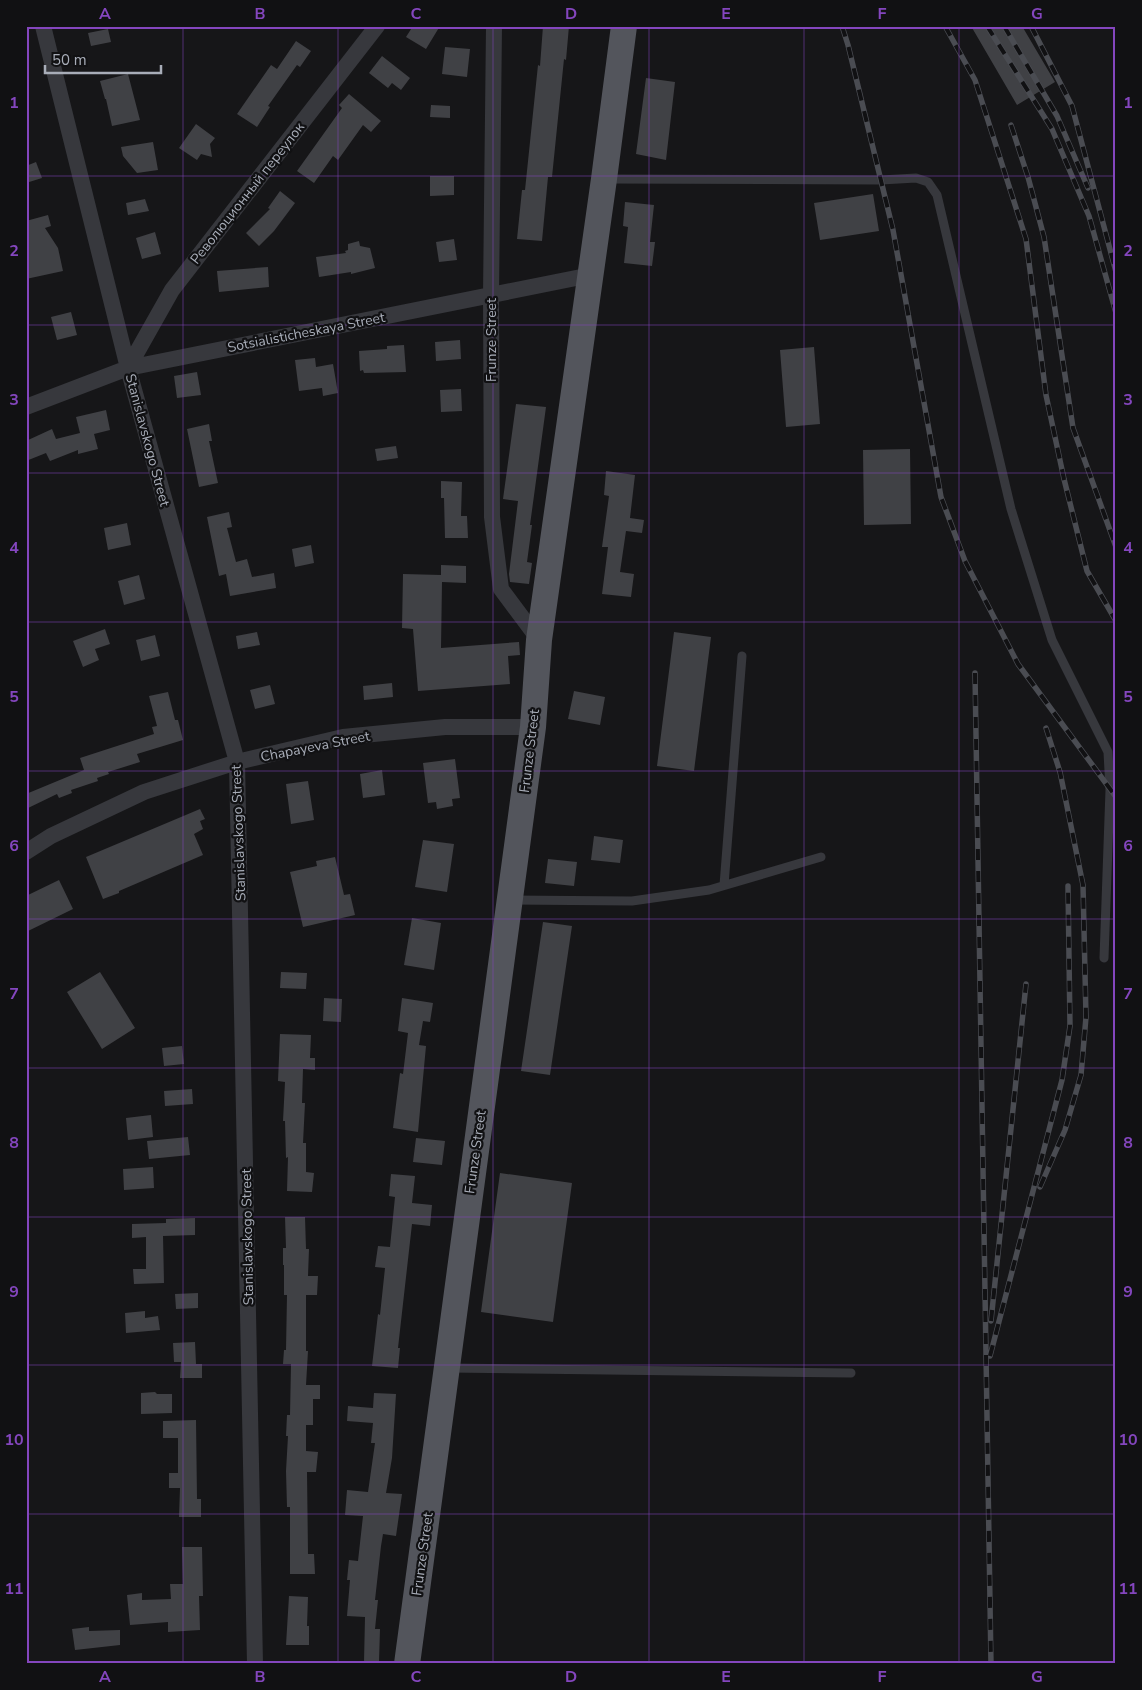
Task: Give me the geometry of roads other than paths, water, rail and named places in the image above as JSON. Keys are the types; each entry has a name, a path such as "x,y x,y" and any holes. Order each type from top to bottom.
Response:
{"main road":[{"name":"Frunze Street","path":"407,1664 533,727 539,640 624,26"}],"street":[{"name":"Stanislavskogo Street","path":"43,26 128,368 237,762 255,1664"},
{"name":"Революционный переулок","path":"128,368 172,290 377,26"},
{"name":"Frunze Street","path":"494,26 491,295 492,517 501,589 539,640"},
{"name":"Sotsialisticheskaya Street","path":"26,407 128,368 591,275"},
{"name":"Chapayeva Street","path":"26,852 51,836 144,792 237,762 343,738 445,727 533,727"}],"lane":[{"path":"604,179 881,180 916,178 928,182 937,195 1011,509 1052,640 1108,752 1110,790 1104,958"},
{"path":"724,885 742,656"},
{"path":"509,900 632,901 708,890 821,857"},
{"path":"446,1368 851,1373"}],"railway":[{"path":"842,26 893,230 941,497 965,561 1018,664 1116,797"},
{"path":"945,26 975,80 1026,239 1046,395 1064,479 1087,571 1116,621"},
{"path":"987,26 1052,129 1089,216 1116,313"},
{"path":"1004,26 1057,116 1088,188"},
{"path":"1031,26 1072,106 1116,272"},
{"path":"1011,125 1028,177 1044,237 1073,428 1116,547"},
{"path":"975,673 991,1664"},
{"path":"1040,1187 1065,1130 1081,1075 1086,1017 1083,885 1060,772 1046,728"},
{"path":"990,1356 1062,1080 1070,1026 1068,886"},
{"path":"991,1321 1026,984"}]}
